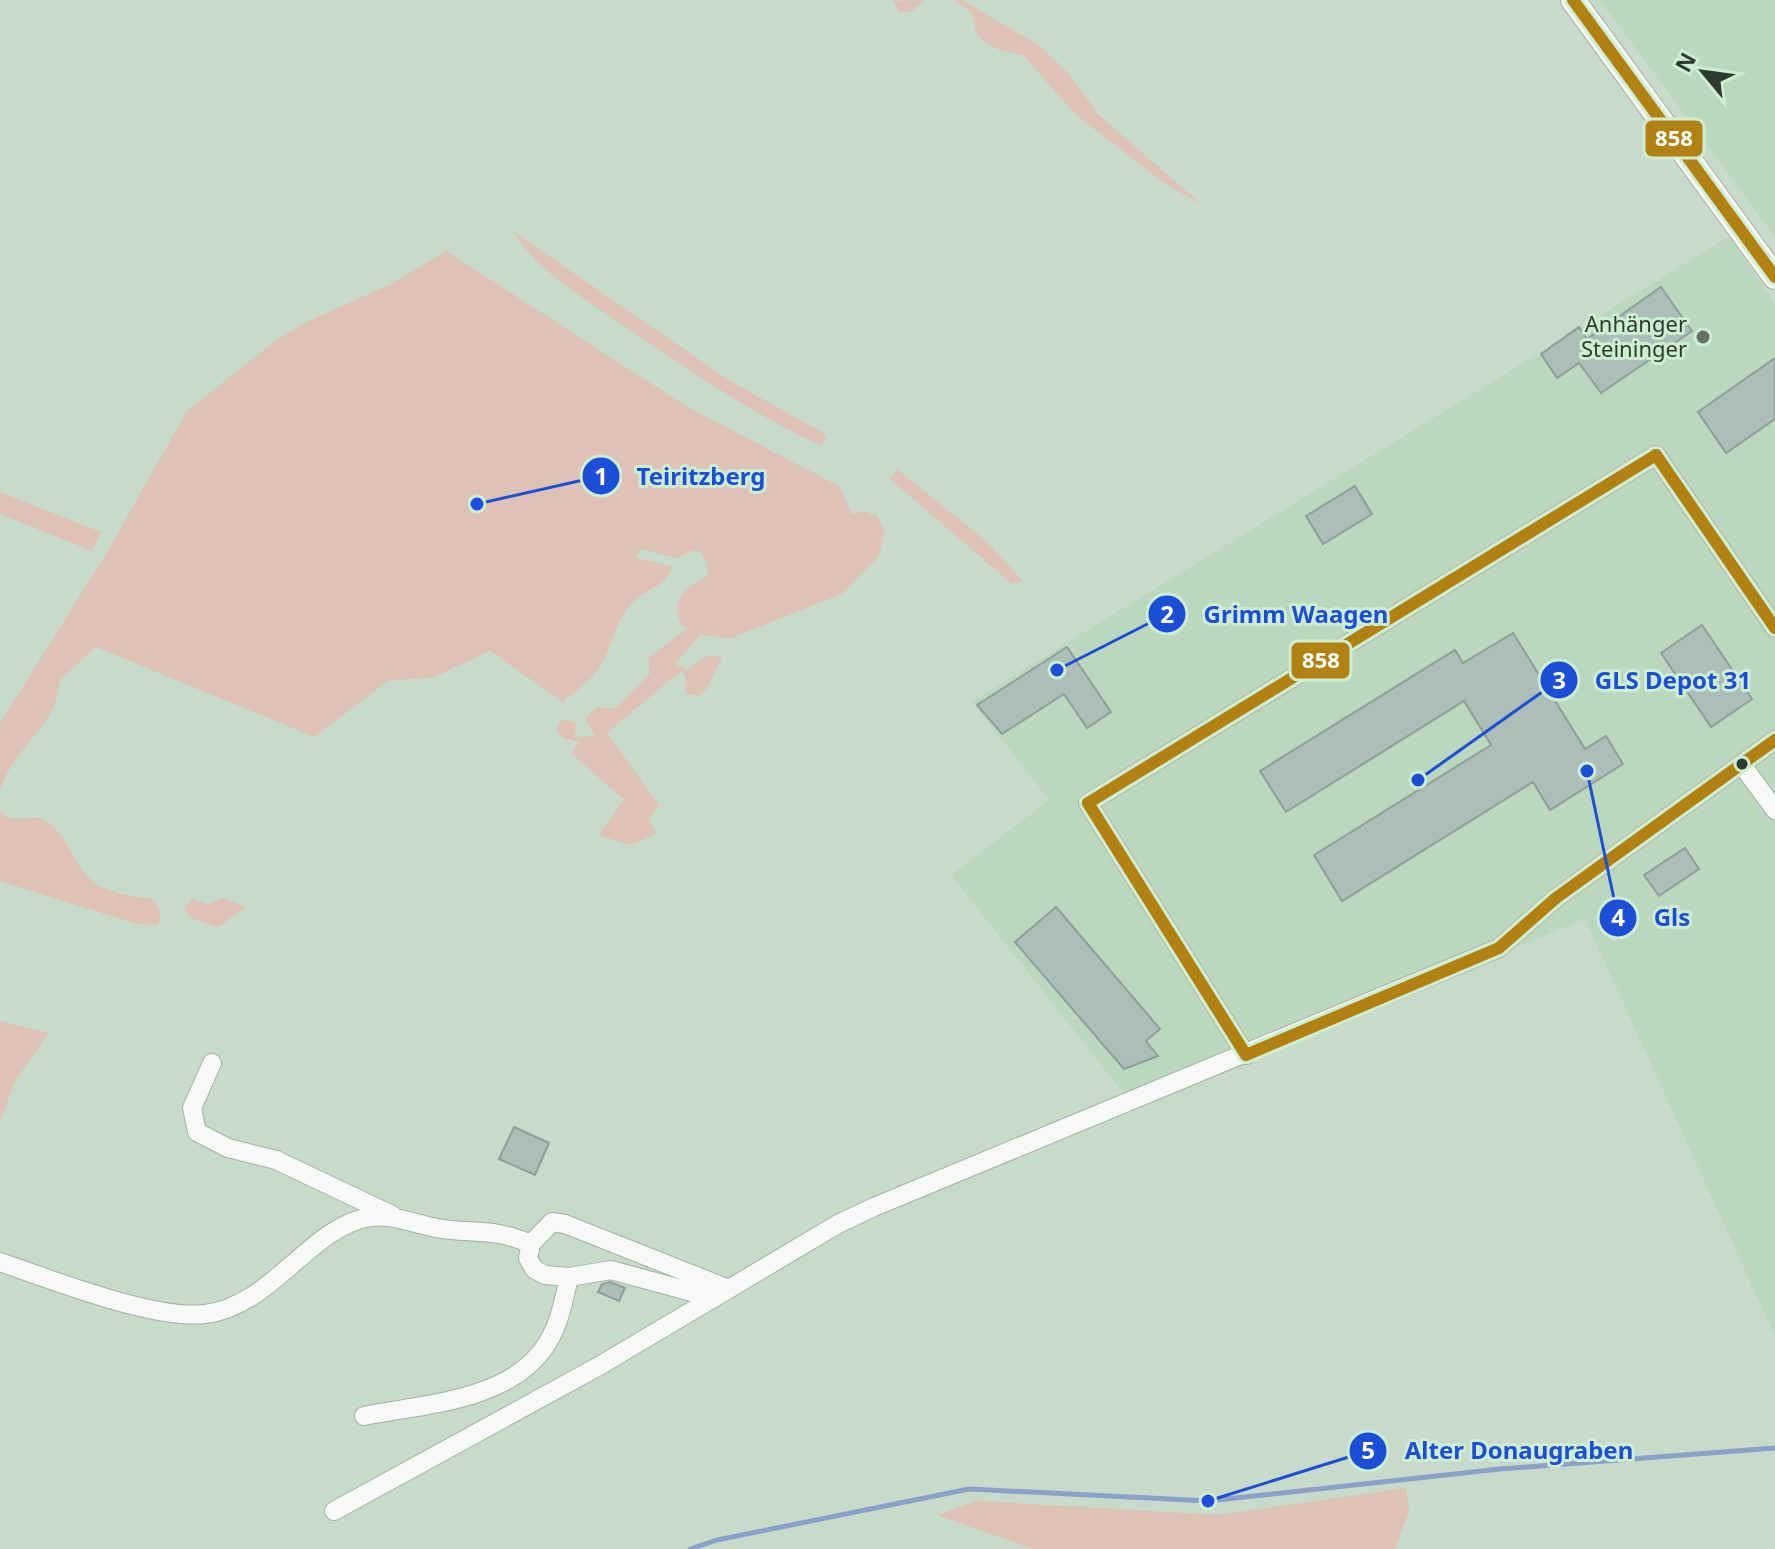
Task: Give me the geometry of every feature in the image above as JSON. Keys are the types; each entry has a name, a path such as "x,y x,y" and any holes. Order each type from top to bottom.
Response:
{"main road":[{"path":"1573,0 1775,277"}],"street":[{"path":"1246,1055 1088,803 1656,455 1775,628"},
{"path":"334,1511 599,1366 874,1207 1499,948 1556,898 1775,740"},
{"path":"1742,765 1775,810"},
{"path":"212,1063 192,1108 197,1132 228,1148 276,1160 408,1223"},
{"path":"0,1262 155,1312 209,1314 256,1295 334,1231 351,1222 386,1217 446,1230 500,1231 531,1244"},
{"path":"552,1222 565,1224 722,1293 611,1270 569,1277 545,1275 534,1269 528,1258 531,1244 552,1222"},
{"path":"364,1416 460,1397 518,1374 548,1342 561,1313 569,1277"}],"shaded area":[{"path":"925,0 911,12 900,12 892,1"},
{"path":"954,0 962,0 1040,46 1068,73 1099,115 1202,205 1163,182 1076,115 1023,55 1000,50 984,42 977,34 972,13"},
{"path":"1600,0 1775,0 1775,237"},
{"path":"513,231 727,379 825,434 826,440 820,445 794,432 677,362 566,286 537,261"},
{"path":"1730,236 1775,305 1775,1336 1585,919 1133,1105 951,875 1049,800 972,701"},
{"path":"446,251 686,406 839,486 852,514 864,511 877,516 885,532 878,557 842,594 731,638 700,635 675,664 688,670 703,658 722,657 706,690 697,696 686,694 685,675 681,671 607,733 659,805 649,819 657,834 630,845 598,835 624,800 571,753 579,742 562,738 556,728 563,719 576,723 575,737 595,736 585,718 598,707 615,709 650,673 648,658 688,628 681,625 678,616 679,601 687,589 707,576 708,564 700,552 693,550 677,558 640,549 636,558 672,566 669,574 661,584 633,602 622,618 599,668 563,702 490,651 435,677 388,681 314,737 96,647 59,681 52,711 13,764 0,793 0,723 106,554 187,411 275,341 304,323 389,285"},
{"path":"897,469 984,539 1023,581 1012,584 890,479"},
{"path":"0,492 101,532 92,551 0,514"},
{"path":"0,810 10,818 38,818 52,825 95,883 115,892 155,900 161,916 158,925 136,924 0,881"},
{"path":"223,898 246,907 218,927 192,919 184,909 192,899 208,904"},
{"path":"0,1021 49,1033 15,1081 0,1122"},
{"path":"1406,1488 1409,1512 1395,1549 1033,1549 937,1515 977,1501 1219,1515"}],"building":[{"path":"1661,287 1692,331 1601,393 1579,363 1557,378 1541,354 1579,327 1587,339"},
{"path":"1775,358 1775,419 1726,453 1698,412"},
{"path":"1355,486 1372,514 1323,544 1306,516"},
{"path":"1702,625 1752,699 1711,727 1661,653"},
{"path":"1513,633 1585,749 1606,736 1623,764 1550,810 1533,782 1342,901 1314,855 1491,745 1464,701 1286,812 1260,771 1455,650 1463,663"},
{"path":"1067,647 1111,712 1087,728 1064,694 1002,734 977,705"},
{"path":"1685,848 1699,869 1659,896 1644,875"},
{"path":"1056,907 1160,1029 1146,1041 1158,1056 1124,1069 1015,942"},
{"path":"514,1127 549,1143 535,1175 499,1159"},
{"path":"610,1282 625,1288 619,1301 598,1292 602,1284"}],"waterway":[{"path":"690,1549 717,1540 969,1489 1208,1501 1500,1469 1775,1448"}],"transit line":[{"name":"858","path":"1573,0 1775,277"},
{"name":"858","path":"1656,455 1775,628"},
{"name":"858","path":"1088,803 1656,455"},
{"name":"858","path":"1246,1055 1499,948 1556,898 1775,740"},
{"name":"858","path":"1088,803 1246,1055"}],"place":[{"name":"Anhänger Steininger","path":"1703,337"},
{"name":"Teiritzberg","path":"477,504"},
{"name":"Grimm Waagen","path":"1057,670"},
{"name":"Gls","path":"1587,771"},
{"name":"GLS Depot 31","path":"1418,780"},
{"name":"Alter Donaugraben","path":"1208,1501"}]}
